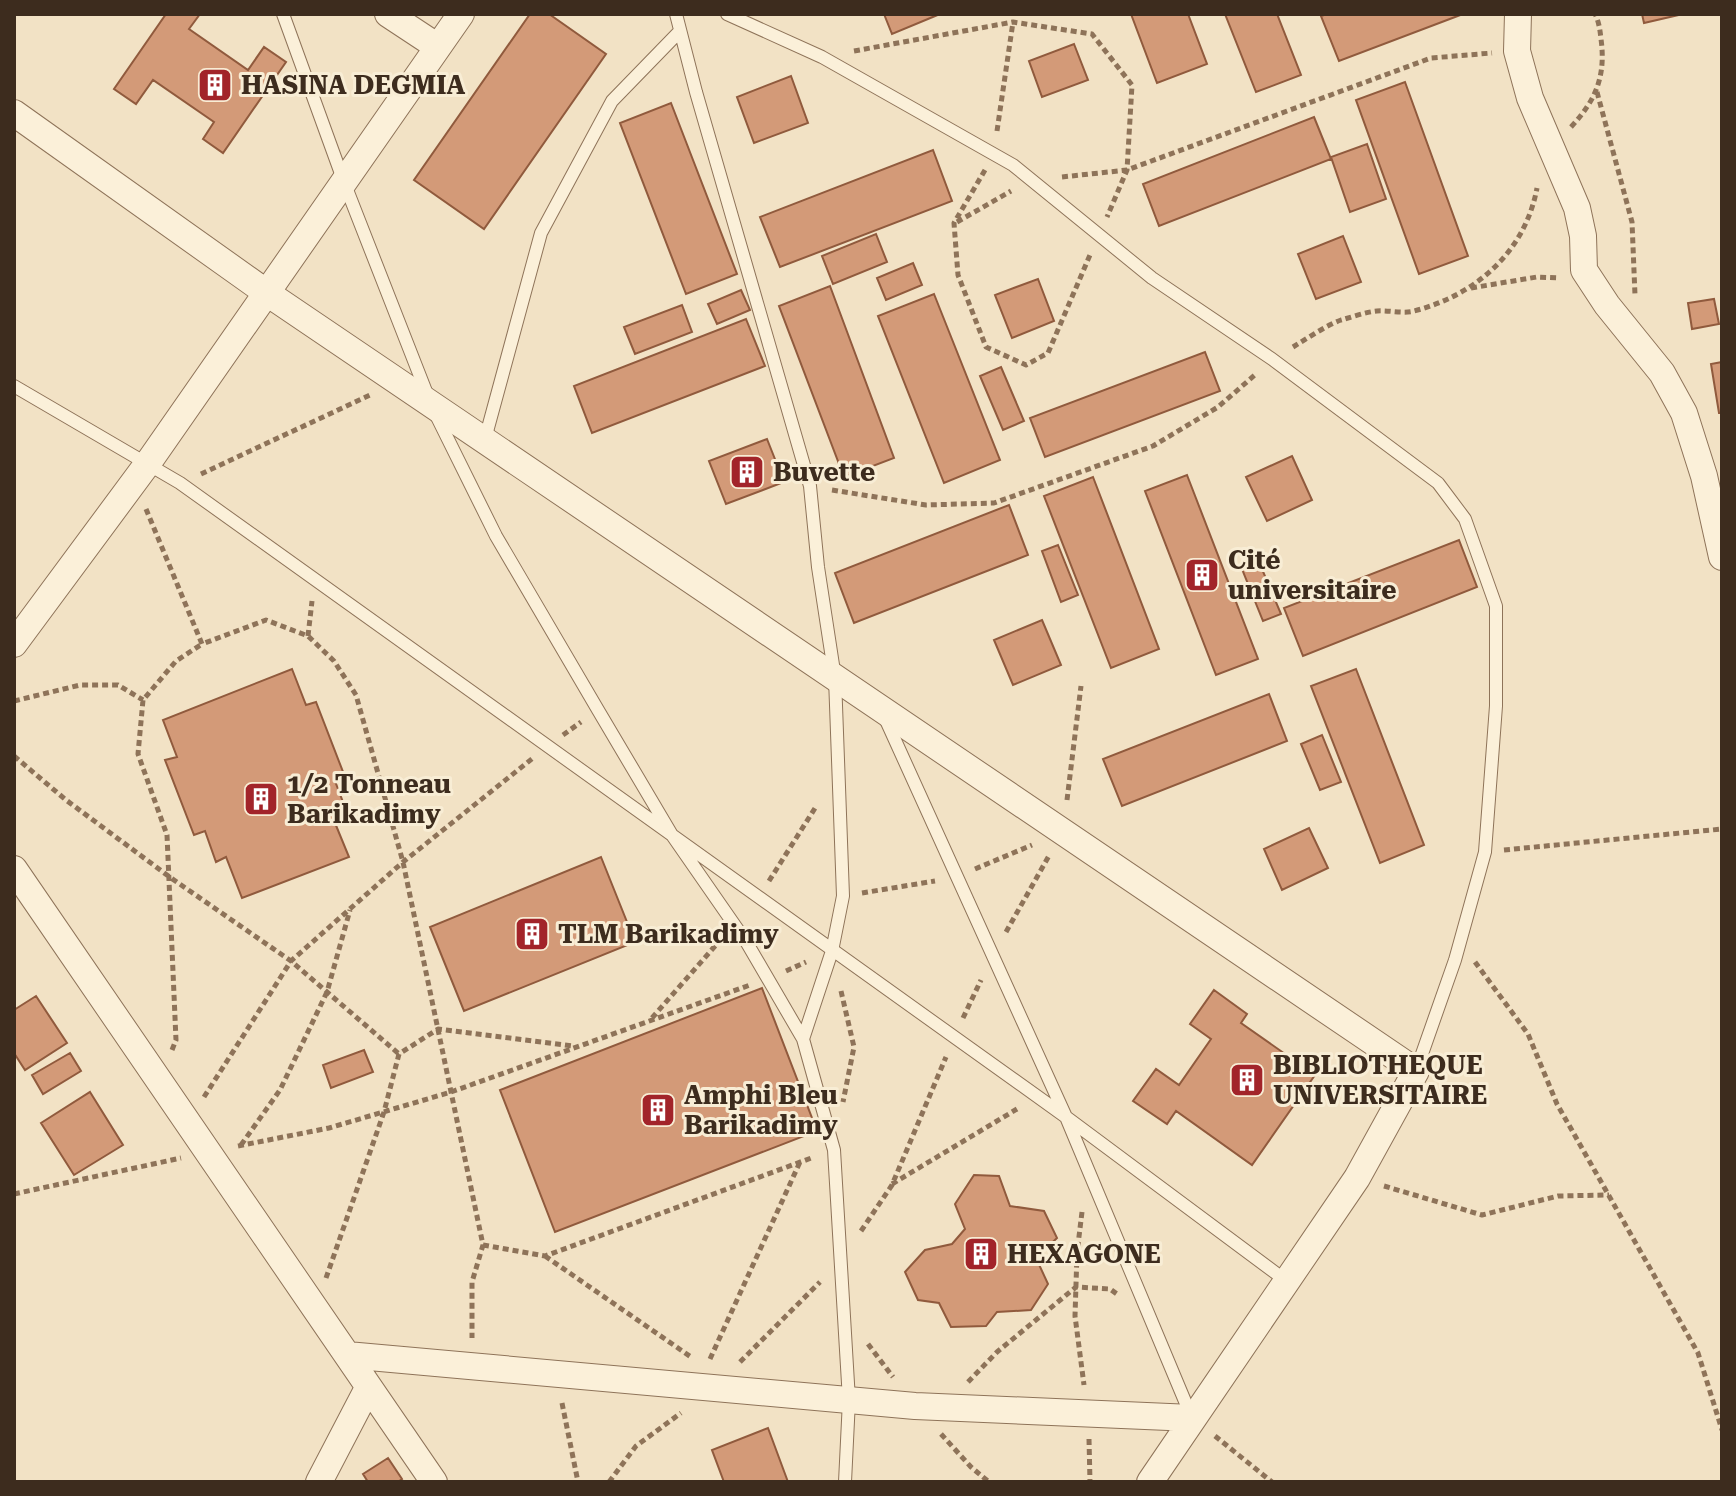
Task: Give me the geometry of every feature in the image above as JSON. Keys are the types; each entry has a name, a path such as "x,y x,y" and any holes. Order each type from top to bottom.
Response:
{"street":[{"path":"388,14 438,47"},
{"path":"14,644 141,472 461,14"},
{"path":"1518,14 1517,51 1530,98 1577,208 1583,236 1584,270 1662,373 1684,413 1704,476 1722,557"},
{"path":"14,113 267,293 1416,1071 1357,1178 1150,1482"},
{"path":"14,869 434,1482"},
{"path":"347,1355 556,1375 710,1378 849,1400 1192,1418"},
{"path":"319,1482 368,1388"}],"lane":[{"path":"283,14 429,401 496,536 672,835 747,943 803,1039 834,1150 849,1400 845,1482"},
{"path":"676,14 810,486 818,567 835,678 843,896 832,951 803,1039"},
{"path":"727,14 822,57 1013,165 1152,278 1272,359 1438,483 1465,519 1496,606 1496,706 1485,852 1460,942 1416,1071"},
{"path":"485,439 541,233 612,101 680,31"},
{"path":"14,386 141,472 180,483 1066,1117 1285,1280"},
{"path":"880,709 1066,1117 1192,1418"}],"path":[{"path":"1551,148 1584,112 1597,92 1603,73 1603,55 1595,14"},
{"path":"954,223 1032,180 1127,170 1431,58 1517,51"},
{"path":"1597,92 1632,222 1636,339"},
{"path":"1466,289 1490,272 1515,246 1533,211 1538,183"},
{"path":"810,486 926,505 994,503 1153,446 1218,407 1272,359 1339,321 1375,311 1410,312 1466,289 1537,277 1593,283"},
{"path":"180,483 400,381"},
{"path":"141,472 202,644"},
{"path":"308,636 315,580"},
{"path":"159,1082 176,1040 171,878 167,835 138,754 143,700 176,661 202,644 266,620 308,636 334,661 356,695 403,862 483,1245 472,1282 472,1367"},
{"path":"14,701 80,685 118,685 143,700"},
{"path":"188,1123 291,961 403,862 547,746 598,710"},
{"path":"14,756 66,800 171,878 291,961 399,1054"},
{"path":"1485,852 1722,829"},
{"path":"241,1145 280,1090 327,992 350,909"},
{"path":"1460,942 1528,1034 1557,1104 1698,1353 1722,1430"},
{"path":"14,1194 329,1128 384,1112 451,1092 768,979 832,951 854,1047 834,1150 545,1256"},
{"path":"315,1309 384,1112 399,1054 438,1029 577,1046"},
{"path":"892,1185 1037,1097"},
{"path":"483,1245 545,1256 710,1378 800,1162"},
{"path":"1088,1171 1077,1253 1075,1316 1087,1412 1090,1482"},
{"path":"1357,1178 1482,1215 1558,1196 1609,1195"},
{"path":"945,1407 997,1352 1076,1287 1110,1289 1148,1315"},
{"path":"556,1375 578,1482"},
{"path":"1192,1418 1272,1482"}],"building":[{"name":"HASINA DEGMIA","path":"166,14 200,14 189,29 248,70 264,47 286,62 223,153 203,139 214,122 153,80 136,104 114,89"},
{"path":"530,14 549,14 606,54 484,229 414,180"},
{"path":"884,14 940,14 892,34"},
{"path":"1131,14 1188,14 1207,64 1157,83"},
{"path":"1225,14 1277,14 1301,75 1256,92"},
{"path":"1463,14 1339,61 1321,16"},
{"path":"1642,14 1683,14 1644,23"},
{"path":"1074,44 1088,80 1042,97 1029,61"},
{"path":"791,76 808,123 754,143 737,97"},
{"path":"1405,82 1468,256 1419,274 1356,100"},
{"path":"671,103 737,274 686,294 620,123"},
{"path":"1314,117 1331,159 1159,226 1143,184"},
{"path":"1367,144 1386,199 1350,212 1331,157"},
{"path":"933,150 952,201 780,267 760,217"},
{"path":"876,234 887,262 833,284 822,256"},
{"path":"1343,236 1361,282 1316,299 1298,254"},
{"path":"913,263 922,285 886,300 877,278"},
{"path":"1038,279 1054,321 1012,338 995,295"},
{"path":"830,286 894,458 844,477 779,306"},
{"path":"741,290 750,310 717,324 708,304"},
{"path":"934,294 1000,460 944,483 878,316"},
{"path":"1714,299 1719,324 1692,329 1688,303"},
{"path":"682,305 692,332 635,354 624,327"},
{"path":"746,319 765,366 592,433 574,386"},
{"path":"1205,352 1220,391 1045,457 1030,418"},
{"path":"1722,362 1722,413 1719,413 1711,364"},
{"path":"1001,367 1024,421 1003,430 980,376"},
{"name":"Buvette","path":"767,439 784,482 726,504 709,461"},
{"path":"1292,456 1312,500 1267,521 1246,477"},
{"name":"Cité universitaire","path":"1187,475 1258,659 1216,675 1145,491"},
{"path":"1093,477 1159,649 1111,668 1044,496"},
{"path":"1009,505 1028,555 854,623 835,573"},
{"path":"1459,540 1477,587 1303,656 1284,608"},
{"path":"1058,545 1078,595 1061,602 1042,551"},
{"path":"1259,562 1281,614 1263,621 1242,569"},
{"path":"1042,620 1061,665 1013,685 994,640"},
{"name":"1/2 Tonneau Barikadimy","path":"292,669 306,705 316,702 345,777 335,781 349,818 335,823 349,857 242,898 226,857 216,862 205,831 194,835 165,760 177,757 163,720"},
{"path":"1356,669 1424,845 1380,863 1311,686"},
{"path":"1269,694 1287,741 1122,806 1103,759"},
{"path":"1322,735 1341,782 1320,790 1301,744"},
{"path":"1309,828 1328,868 1282,890 1264,849"},
{"name":"TLM Barikadimy","path":"601,857 635,942 464,1011 430,927"},
{"name":"Amphi Bleu Barikadimy","path":"762,988 817,1131 555,1232 500,1090"},
{"name":"BIBLIOTHEQUE UNIVERSITAIRE","path":"1214,990 1247,1014 1241,1023 1315,1075 1252,1165 1176,1111 1167,1124 1133,1101 1156,1069 1179,1085 1211,1039 1190,1024"},
{"path":"36,996 67,1043 25,1070 14,1053 14,1010"},
{"path":"364,1050 373,1072 331,1088 323,1065"},
{"path":"70,1053 81,1071 43,1094 32,1075"},
{"path":"90,1092 123,1145 74,1175 41,1123"},
{"name":"HEXAGONE","path":"974,1175 999,1176 1010,1206 1044,1211 1057,1238 1036,1258 1048,1284 1031,1310 997,1312 986,1326 951,1327 939,1303 918,1300 905,1272 925,1250 952,1244 965,1229 955,1204"},
{"path":"768,1428 788,1482 724,1482 712,1450"},
{"path":"388,1458 402,1479 398,1482 368,1482 363,1474"}],"place":[{"name":"HASINA DEGMIA","path":"215,85"},
{"name":"Buvette","path":"747,472"},
{"name":"Cité universitaire","path":"1202,575"},
{"name":"1/2 Tonneau Barikadimy","path":"261,799"},
{"name":"TLM Barikadimy","path":"532,934"},
{"name":"BIBLIOTHEQUE UNIVERSITAIRE","path":"1247,1080"},
{"name":"Amphi Bleu Barikadimy","path":"658,1110"},
{"name":"HEXAGONE","path":"981,1254"}]}
